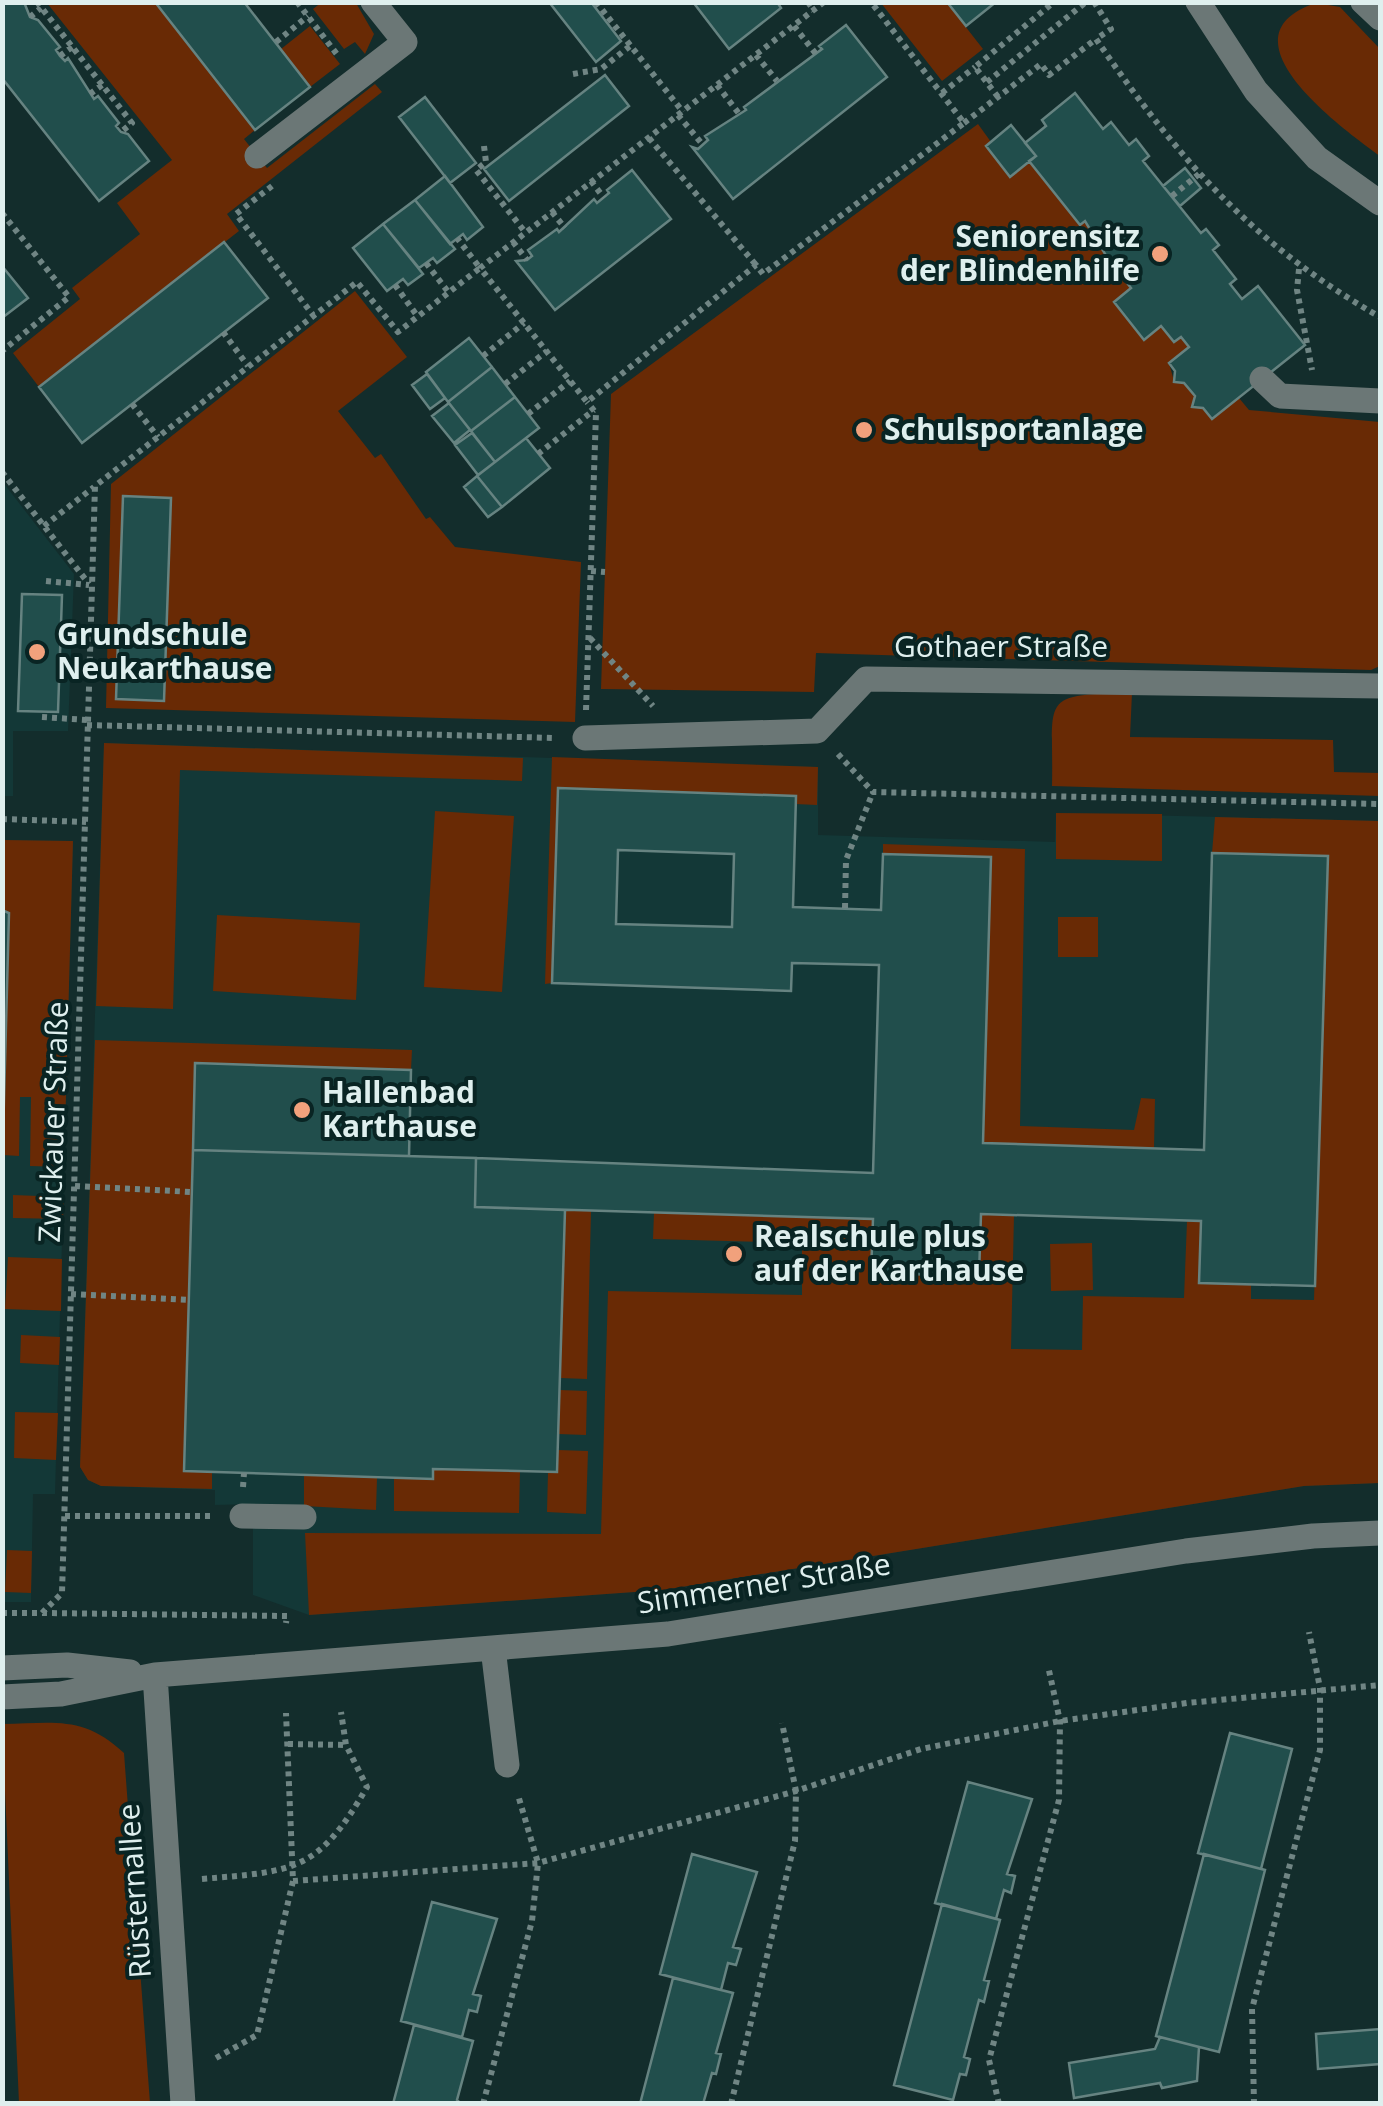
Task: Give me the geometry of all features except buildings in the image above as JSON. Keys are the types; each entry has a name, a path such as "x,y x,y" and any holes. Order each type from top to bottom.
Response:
{"street":[{"path":"257,156 405,42 374,2"},
{"path":"1362,2 1380,18"},
{"path":"1204,4 1256,91 1317,158 1380,203"},
{"path":"1262,380 1280,396 1380,402"},
{"name":"Gothaer Straße","path":"817,731 866,679 1380,686"},
{"path":"585,738 817,731"},
{"path":"242,1516 304,1517"},
{"name":"Simmerner Straße","path":"2,1697 61,1694 155,1675 668,1634 1186,1551 1380,1533"},
{"path":"493,1648 507,1766"},
{"name":"Simmerner Straße","path":"2,1668 67,1665 155,1675"},
{"name":"Rüsternallee","path":"155,1675 183,2104"}],"path":[{"path":"297,2 340,58 344,54"},
{"path":"276,42 314,2"},
{"path":"596,2 702,145"},
{"path":"808,2 814,11"},
{"path":"44,526 356,282 398,332 824,2"},
{"path":"871,2 964,122"},
{"path":"942,92 1054,2"},
{"path":"987,82 1086,2"},
{"path":"649,138 762,274 1042,64 1049,75 1111,28 1094,2"},
{"path":"30,17 39,5 132,123 121,132"},
{"path":"794,26 816,54"},
{"path":"1096,40 1139,102 1256,234 1299,268 1380,317"},
{"path":"573,74 600,69 630,46"},
{"path":"60,56 72,47"},
{"path":"756,55 777,81"},
{"path":"974,67 998,97"},
{"path":"90,94 102,85"},
{"path":"717,85 740,115"},
{"path":"484,146 486,162 476,170 524,232"},
{"path":"1172,196 1199,174"},
{"path":"282,178 236,214 313,315"},
{"path":"592,182 604,198"},
{"path":"552,212 565,228"},
{"path":"2,213 70,297 2,351"},
{"path":"42,717 87,723 585,738 594,410 457,238"},
{"path":"513,242 527,260"},
{"path":"426,263 449,292"},
{"path":"587,402 756,265"},
{"path":"1299,268 1297,290 1311,345"},
{"path":"394,286 418,317"},
{"path":"483,356 524,324"},
{"path":"223,332 248,366"},
{"path":"505,384 547,351"},
{"path":"528,414 570,380"},
{"path":"132,404 158,437"},
{"path":"538,454 594,410"},
{"path":"2,472 90,585"},
{"name":"Zwickauer Straße","path":"42,1613 62,1592 95,486"},
{"path":"591,571 605,572"},
{"path":"46,581 90,585"},
{"path":"589,637 680,736"},
{"path":"817,731 872,792 1380,804"},
{"path":"845,908 846,860 872,792"},
{"path":"2,820 86,822"},
{"path":"74,1186 192,1192"},
{"path":"72,1294 189,1300"},
{"path":"65,1516 242,1516"},
{"path":"2,1613 286,1616 286,1623"},
{"path":"1254,2104 1252,2009 1320,1750 1320,1688 1310,1632"},
{"path":"999,2104 990,2060 1059,1800 1060,1721 1048,1666"},
{"path":"293,1880 538,1863 796,1791 921,1749 1060,1721 1320,1688 1380,1685"},
{"path":"202,1879 292,1870 319,1854 342,1830 367,1787 346,1745 342,1712"},
{"path":"216,2058 257,2035 293,1880 286,1713"},
{"path":"731,2104 795,1842 796,1791 782,1722"},
{"path":"288,1744 346,1745"},
{"path":"483,2104 532,1921 538,1863 507,1766"}],"shaded area":[{"path":"322,2 356,3 374,34 365,54 355,42 344,49 313,9"},
{"path":"47,3 155,3 255,130 244,139 267,168 375,84 382,92 227,214 239,231 39,387 13,353 80,299 72,288 140,234 117,203 172,160"},
{"path":"881,3 947,3 983,49 942,81"},
{"path":"1316,3 1340,7 1380,49 1380,156 1316,104 1295,81 1282,58 1278,37 1288,18"},
{"path":"310,26 340,64 310,87 281,49"},
{"name":"Schulsportanlage","path":"978,124 991,142 986,146 1010,176 1029,161 1079,224 1085,221 1110,261 1114,258 1128,276 1124,279 1131,288 1144,339 1161,326 1174,342 1181,337 1189,346 1169,363 1174,381 1184,383 1195,396 1193,407 1239,398 1249,410 1380,422 1380,666 1371,670 816,653 814,692 601,689 611,394"},
{"path":"355,291 407,357 338,411 375,458 381,454 426,519 430,517 455,547 581,562 575,722 106,708 111,484"},
{"name":"Grundschule Neukarthause","path":"2,481 74,574 68,731 13,731 13,796 2,796"},
{"path":"1132,693 1130,737 1333,740 1334,772 1380,773 1380,796 1052,786 1053,718 1057,707 1080,696"},
{"name":"Realschule plus auf der Karthause","path":"104,743 818,767 818,835 1055,842 1056,813 1380,821 1380,1483 1304,1486 663,1590 309,1615 253,1595 253,1504 215,1505 215,1490 101,1486 88,1480 80,1467"},
{"path":"104,743 523,758 522,781 180,770 173,1009 96,1006"},
{"path":"552,757 818,767 817,805 795,804 796,796 558,789 552,983 545,984"},
{"path":"435,811 514,816 502,992 424,987"},
{"path":"1056,813 1162,814 1162,861 1056,859"},
{"path":"1215,817 1380,821 1380,1483 1304,1486 663,1590 309,1615 305,1533 601,1534 608,1291 802,1295 802,1243 653,1239 654,1213 873,1219 871,1273 979,1276 981,1214 1014,1215 1011,1349 1082,1350 1083,1296 1184,1298 1187,1221 1201,1221 1200,1283 1251,1285 1251,1299 1314,1300 1328,857 1212,853"},
{"path":"3,840 73,841 55,1494 33,1494 31,1602 3,1602"},
{"path":"3,840 73,841 64,1167 30,1166 31,1097 20,1097 19,1156 3,1155 9,913 3,910"},
{"path":"883,844 1025,849 1020,1126 1134,1130 1141,1098 1155,1099 1154,1149 983,1143 991,858 883,854"},
{"path":"217,915 360,923 356,1000 213,991"},
{"path":"1058,917 1098,917 1098,957 1058,957"},
{"path":"95,1040 412,1050 411,1070 196,1063 184,1471 212,1472 212,1489 101,1486 88,1480 80,1467"},
{"path":"13,1195 64,1197 63,1219 13,1218"},
{"path":"565,1210 591,1211 587,1379 560,1378"},
{"path":"1092,1243 1093,1290 1051,1291 1050,1244"},
{"path":"8,1257 62,1259 61,1311 5,1309"},
{"path":"21,1335 60,1337 59,1365 20,1363"},
{"path":"560,1390 587,1391 586,1435 558,1434"},
{"path":"15,1412 58,1413 56,1460 14,1458"},
{"path":"558,1450 588,1451 586,1514 547,1512 548,1472 557,1472"},
{"path":"433,1469 520,1471 519,1513 394,1511 394,1478 432,1479"},
{"path":"304,1475 377,1478 376,1510 304,1506"},
{"path":"7,1550 32,1551 31,1593 5,1592"},
{"path":"2,1724 82,1727 124,1753 150,2103 19,2103"}],"place":[{"name":"Seniorensitz der Blindenhilfe","path":"1160,254"},
{"name":"Schulsportanlage","path":"864,430"},
{"name":"Grundschule Neukarthause","path":"37,652"},
{"name":"Hallenbad Karthause","path":"302,1110"},
{"name":"Realschule plus auf der Karthause","path":"734,1254"}]}
